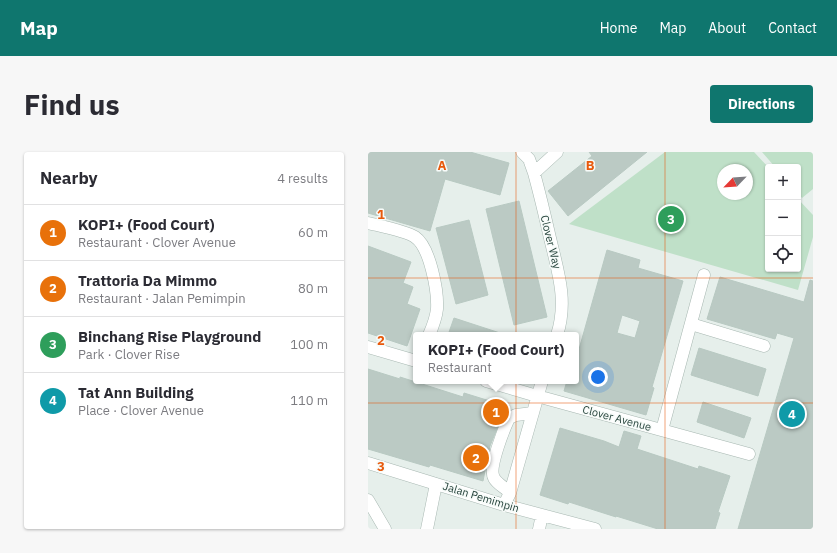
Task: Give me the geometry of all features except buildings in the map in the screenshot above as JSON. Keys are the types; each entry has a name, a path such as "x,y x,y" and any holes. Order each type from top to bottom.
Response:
{"street":[{"name":"Clover Way","path":"522,152 529,159 534,172 562,285 562,307 558,332"},
{"path":"534,172 557,152"},
{"path":"368,223 413,236 421,243 426,252 437,296 434,322 430,332"},
{"path":"662,430 704,276"},
{"path":"691,324 764,346"},
{"path":"368,347 413,360"},
{"name":"Clover Avenue","path":"496,384 748,454"},
{"path":"504,505 510,493 541,384"},
{"path":"510,493 494,478 492,473 496,454 509,418 516,415 532,413"},
{"name":"Jalan Pemimpin","path":"368,463 504,505 595,529"},
{"path":"427,529 436,484"},
{"path":"368,500 384,529"},
{"path":"540,529 542,515"}],"green space":[{"path":"665,152 754,152 765,164 765,272 801,272 801,202 813,215 813,237 798,290 569,224"},
{"path":"762,152 813,152 813,189 802,198 801,197 801,164 772,164"}],"place":[{"name":"Binchang Rise Playground","path":"671,219"},
{"name":"KOPI+ (Food Court)","path":"496,412"},
{"name":"Tat Ann Building","path":"792,414"},
{"name":"Trattoria Da Mimmo","path":"476,458"}]}
